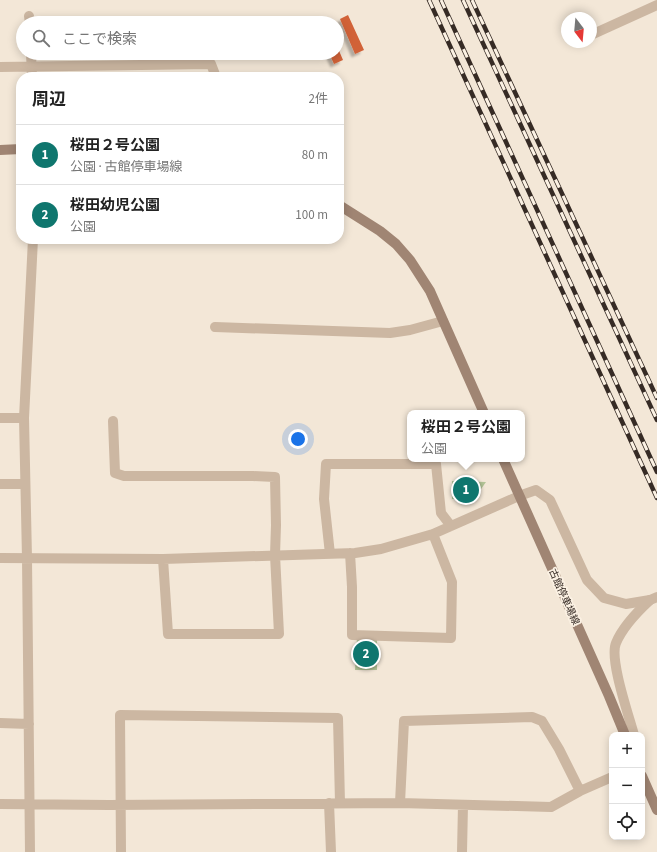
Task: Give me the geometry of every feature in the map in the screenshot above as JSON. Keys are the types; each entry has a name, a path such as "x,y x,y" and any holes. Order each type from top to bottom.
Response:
{"main road":[{"path":"0,150 16,149"},
{"path":"344,208 380,231 396,244 410,260 430,291 483,410"},
{"name":"古館停車場線","path":"504,462 624,732"},
{"path":"645,783 657,810"}],"street":[{"path":"597,32 657,5"},
{"path":"31,60 32,72"},
{"path":"0,67 32,72 211,64 214,72"},
{"path":"30,852 24,418 32,244"},
{"path":"215,327 390,333 410,330 443,321"},
{"path":"0,418 24,418"},
{"path":"113,421 115,473 124,476 275,477 275,555 278,634 168,634 163,559"},
{"path":"330,554 324,499 326,464 436,464 441,513 451,526"},
{"path":"0,484 25,484"},
{"path":"0,558 163,559 350,553 381,549 433,534 518,496 536,490 550,500 587,580 604,598 626,604 653,598"},
{"path":"350,553 352,635 451,638 452,582 433,534"},
{"path":"633,732 615,665 615,644 631,618 653,598"},
{"path":"121,852 120,715 338,718 340,804"},
{"path":"400,803 404,721 532,717 542,721 559,749 580,791"},
{"path":"0,723 29,724"},
{"path":"0,804 29,803 120,805 400,803 551,807 580,791 609,779"},
{"path":"329,804 331,852"},
{"path":"462,852 463,805"}],"green space":[{"path":"452,481 486,482 474,499 452,499"},
{"path":"357,638 377,638 377,670 355,670"}],"building":[{"path":"348,15 364,50 355,54 344,28 344,17"},
{"path":"332,60 343,60 334,64"}],"railway":[{"path":"429,0 657,498"},
{"path":"441,0 657,472"},
{"path":"463,0 657,420"},
{"path":"472,0 657,398"}],"place":[{"name":"桜田２号公園","path":"466,490"},
{"name":"桜田幼児公園","path":"366,654"}]}
